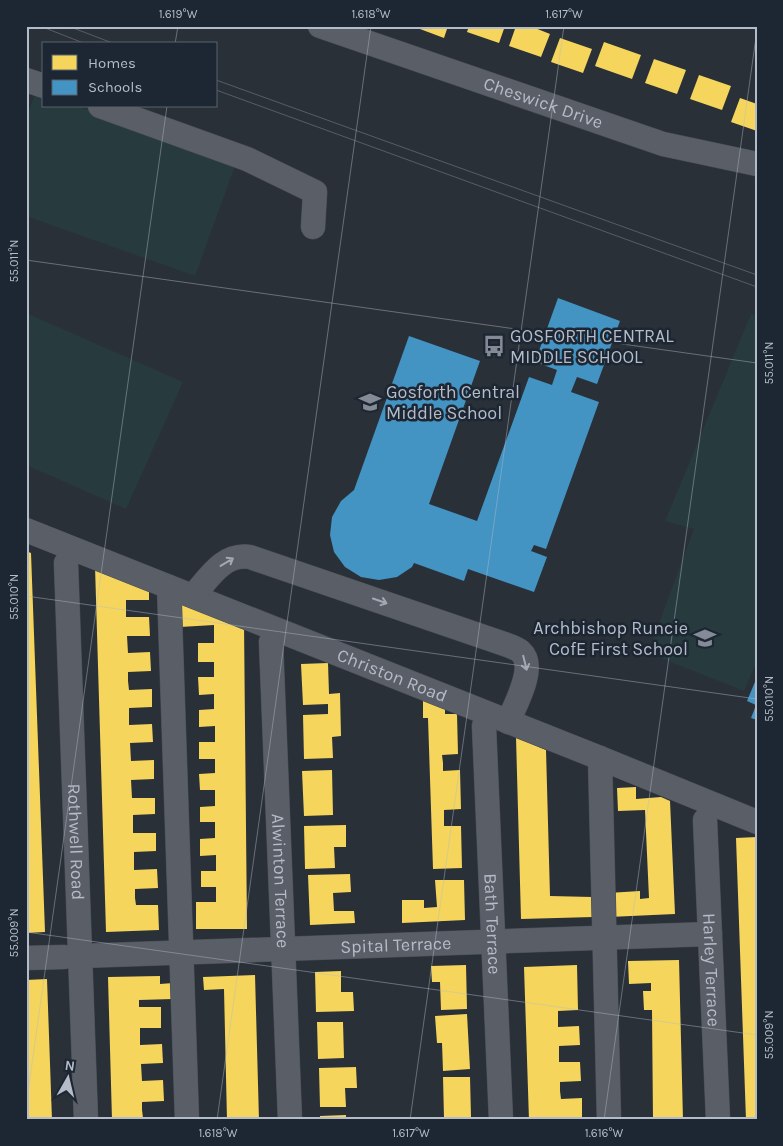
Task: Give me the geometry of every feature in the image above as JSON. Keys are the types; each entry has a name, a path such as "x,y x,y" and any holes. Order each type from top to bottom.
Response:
{"street":[{"name":"Cheswick Drive","path":"330,28 663,144 757,164"},
{"path":"26,80 42,85"},
{"path":"106,108 247,159 315,192 313,227"},
{"name":"Christon Road","path":"26,530 757,822"},
{"path":"193,596 223,562 242,556 250,557 510,646 521,652 526,660 527,672 525,683 508,722"},
{"name":"Rothwell Road","path":"66,563 72,956 86,1120"},
{"path":"169,586 187,1120"},
{"name":"Alwinton Terrace","path":"271,642 290,1120"},
{"name":"Bath Terrace","path":"484,726 501,1120"},
{"path":"600,758 610,1120"},
{"name":"Harley Terrace","path":"705,820 718,1120"},
{"name":"Spital Terrace","path":"26,958 710,934"}],"green space":[{"path":"36,91 42,93 42,108 84,108 236,163 195,276 26,216 26,119"},
{"path":"26,313 183,382 126,509 26,465"},
{"path":"751,314 757,316 757,661 744,691 648,653 694,529 665,521"}],"building: Homes":[{"path":"412,26 448,26 444,38"},
{"path":"469,26 505,26 499,43 467,32"},
{"path":"516,26 530,26 550,34 541,57 509,46"},
{"path":"560,38 592,49 583,73 551,62"},
{"path":"604,42 641,55 632,79 595,66"},
{"path":"654,59 686,70 677,94 645,83"},
{"path":"699,75 731,86 722,110 690,99"},
{"path":"740,98 757,104 757,131 731,122"},
{"path":"26,551 31,553 45,932 26,933"},
{"path":"95,566 149,584 149,600 126,600 126,617 149,617 150,636 127,636 128,653 150,652 151,671 128,672 129,690 152,689 152,707 129,708 129,725 152,724 153,742 130,743 131,761 154,760 154,779 131,780 132,798 155,798 155,814 133,815 133,833 156,833 156,851 134,852 134,870 157,869 158,888 135,889 135,898 136,905 158,905 159,930 106,932"},
{"path":"179,597 244,623 247,929 196,929 196,902 216,902 216,887 201,887 201,871 216,871 216,855 200,856 200,839 215,838 215,822 200,822 200,807 215,806 215,790 200,790 199,774 215,773 215,759 199,759 199,742 215,742 215,726 199,727 199,710 214,709 214,694 199,695 198,677 214,677 214,662 198,662 198,643 214,643 214,625 180,627"},
{"path":"328,663 329,694 340,693 341,736 332,737 333,758 304,759 303,715 328,714 328,704 303,705 301,664"},
{"path":"423,699 445,708 445,714 457,714 458,754 442,755 443,771 460,770 461,809 444,810 444,826 461,826 462,868 433,869 428,718 423,718"},
{"path":"516,737 546,750 550,896 592,897 593,917 521,919"},
{"path":"332,770 333,815 304,816 302,771"},
{"path":"636,787 636,799 661,797 670,801 675,914 609,917 608,893 640,891 640,899 649,898 645,810 618,811 617,788"},
{"path":"346,825 346,847 334,847 335,868 305,869 304,826"},
{"path":"757,837 757,1120 746,1120 736,838"},
{"path":"350,874 351,892 333,893 334,911 354,911 355,923 310,925 308,875"},
{"path":"435,880 464,880 465,920 402,923 402,900 424,900 424,908 437,907"},
{"path":"679,960 683,1120 653,1120 652,1010 644,1010 643,991 651,991 651,983 629,984 628,961"},
{"path":"466,965 467,1009 441,1010 440,982 432,982 431,966"},
{"path":"577,965 578,1010 558,1011 558,1027 579,1026 580,1045 559,1046 559,1062 580,1062 581,1081 560,1082 560,1091 561,1099 582,1098 582,1118 529,1120 524,967"},
{"path":"341,971 341,992 353,992 354,1011 316,1012 315,972"},
{"path":"255,975 259,1120 227,1120 224,989 204,990 203,977"},
{"path":"160,976 160,984 173,983 173,999 139,1000 139,1007 161,1007 161,1028 140,1028 140,1045 162,1044 163,1063 141,1064 142,1081 163,1080 164,1101 142,1102 142,1110 143,1118 164,1117 164,1120 112,1120 108,977"},
{"path":"47,979 52,1120 26,1120 26,980"},
{"path":"467,1014 470,1069 443,1071 442,1043 437,1043 435,1016"},
{"path":"317,1022 343,1022 344,1058 318,1059"},
{"path":"356,1067 357,1088 345,1088 346,1107 320,1107 319,1068"},
{"path":"443,1077 470,1077 471,1117 444,1118"},
{"path":"346,1115 346,1120 320,1120 320,1116"}],"building: Schools":[{"path":"558,298 620,321 597,384 577,377 571,392 599,402 546,549 534,545 531,551 547,557 534,592 468,569 464,581 414,563 412,567 397,577 379,580 361,577 345,567 334,552 330,535 332,517 341,501 354,490 409,336 480,361 429,504 477,521 529,377 552,385 557,370 535,362"},
{"path":"757,677 757,720 751,718 756,705 747,701"}],"tram line":[{"path":"40,26 81,42"},
{"path":"68,26 110,42"},
{"path":"218,81 757,275"},
{"path":"218,91 757,287"}],"place":[{"name":"GOSFORTH CENTRAL MIDDLE SCHOOL","path":"494,346"},
{"name":"Gosforth Central Middle School","path":"370,402"},
{"name":"Archbishop Runcie CofE First School","path":"705,638"}]}
